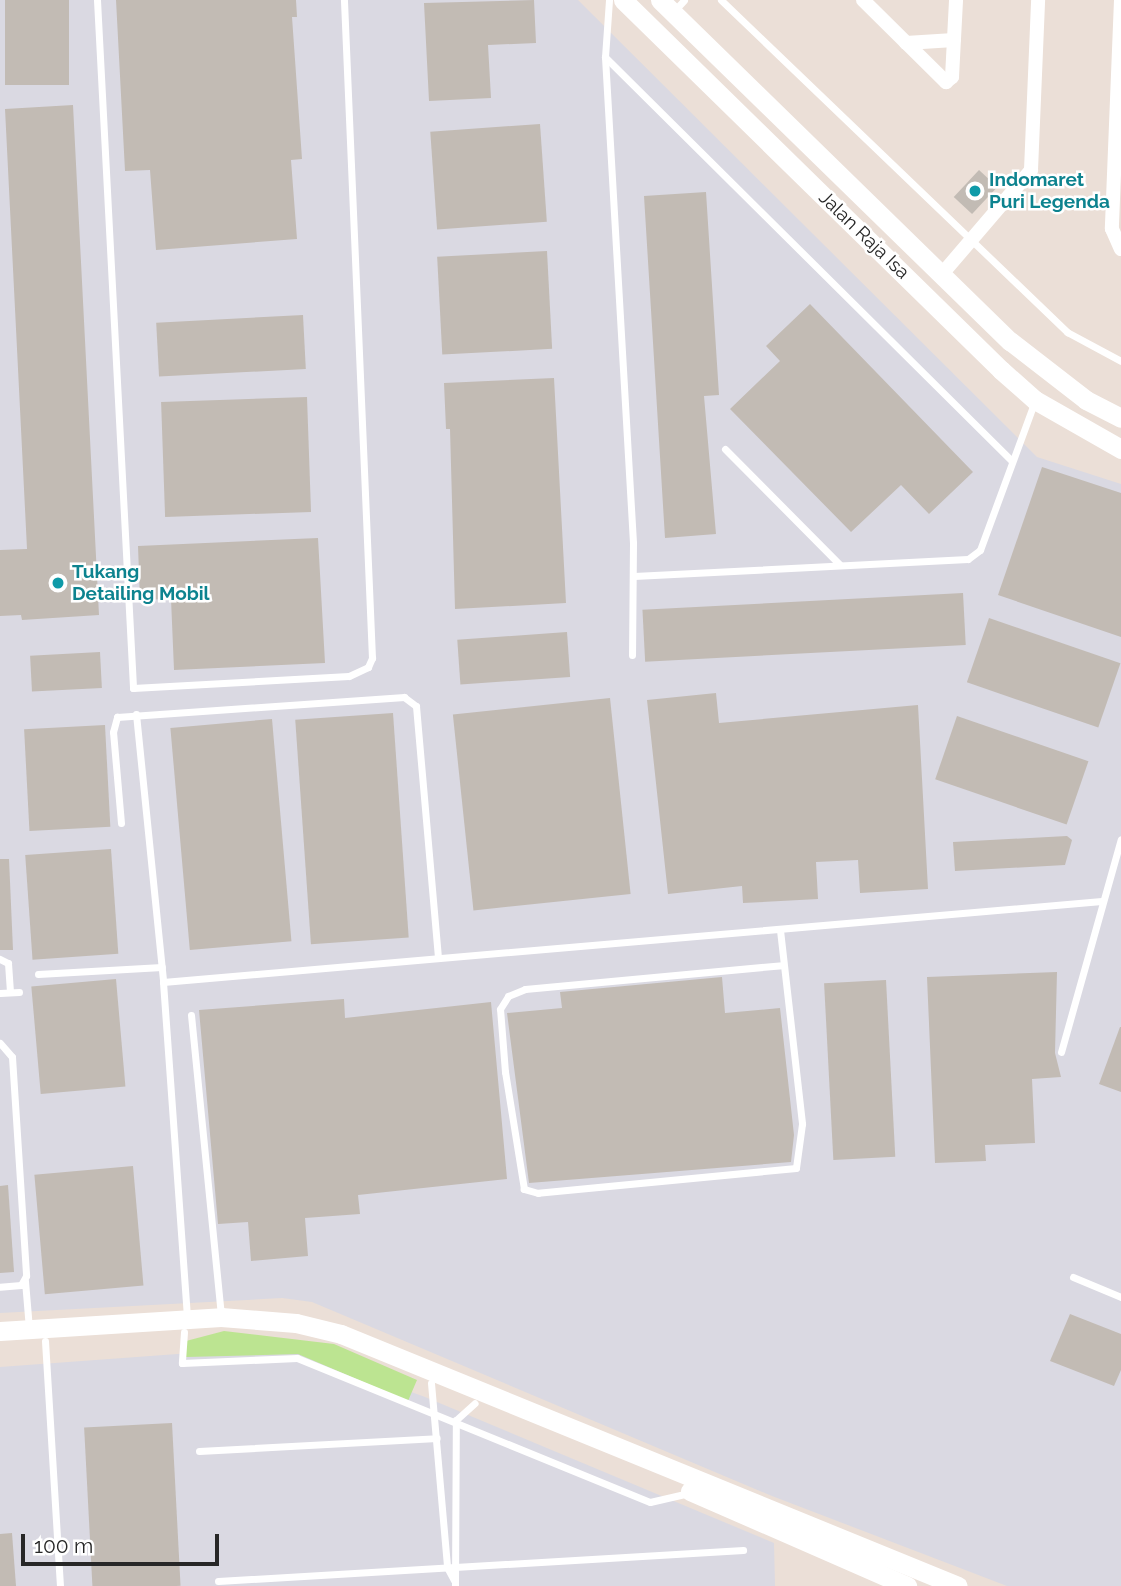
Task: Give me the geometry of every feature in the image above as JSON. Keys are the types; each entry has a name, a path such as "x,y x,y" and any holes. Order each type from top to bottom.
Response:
{"main road":[{"name":"Jalan Raja Isa","path":"622,0 1035,400 1121,450"},
{"name":"Jalan Raja Isa","path":"672,4 942,274 1044,369 1121,418"},
{"path":"185,1326 221,1317 296,1323 341,1334 433,1378 912,1580"},
{"path":"0,1343 37,1335 185,1326 293,1333 433,1378"},
{"path":"0,1331 37,1335"},
{"path":"480,1397 693,1492 912,1580 946,1584"}],"street":[{"path":"863,0 946,82 952,77 956,0"},
{"path":"942,274 972,237 1021,186 1033,163 1038,0"},
{"path":"1121,0 1112,229 1121,249"},
{"path":"906,43 954,40"}],"lane":[{"path":"97,0 133,688 349,676 368,667 372,658 344,0"},
{"path":"608,0 606,57 634,576 632,655"},
{"path":"721,0 972,237 1067,332 1121,361"},
{"path":"606,57 1012,461"},
{"path":"634,576 973,557 1035,400"},
{"path":"725,449 840,565"},
{"path":"121,823 113,727 117,718 136,714 388,695 416,706 438,958"},
{"path":"136,714 162,967 185,1326 181,1363 298,1358 456,1420 650,1502 693,1492"},
{"path":"1061,1052 1121,839"},
{"path":"163,982 1102,901"},
{"path":"780,930 802,1124 796,1168 538,1193 524,1189 504,1059 500,1009 508,996 539,988 782,965"},
{"path":"0,959 8,963 15,992 0,993"},
{"path":"38,974 162,967"},
{"path":"191,1015 221,1317"},
{"path":"0,1043 12,1057 25,1281 37,1335 60,1586"},
{"path":"1073,1277 1121,1297"},
{"path":"0,1287 25,1281"},
{"path":"433,1378 446,1567 455,1583"},
{"path":"455,1583 459,1566 456,1420 480,1397"},
{"path":"198,1451 437,1438"},
{"path":"218,1581 743,1550"}],"shaded area":[{"path":"0,0 578,0 1037,457 1121,484 1121,1586 1007,1586 772,1496 312,1302 282,1298 0,1313"},
{"path":"285,1346 425,1397 774,1543 775,1586 0,1586 0,1367"}],"green space":[{"path":"224,1331 334,1344 417,1380 408,1401 298,1354 186,1357 186,1341"}],"building":[{"path":"5,0 69,0 69,85 5,85"},
{"path":"116,0 296,0 297,17 292,17 302,159 291,160 297,239 156,250 150,170 125,171"},
{"path":"534,0 536,43 488,45 491,98 429,101 424,3"},
{"path":"73,105 99,615 22,620 21,615 0,616 0,550 27,549 5,109"},
{"path":"540,124 547,222 437,229 430,132"},
{"name":"Indomaret Puri Legenda","path":"979,170 997,187 972,214 954,197"},
{"path":"706,192 719,395 704,396 716,534 665,538 644,196"},
{"path":"547,251 552,349 442,355 437,257"},
{"path":"810,304 973,472 929,514 901,485 851,532 730,409 780,361 766,346"},
{"path":"303,315 306,369 159,377 156,323"},
{"path":"554,378 566,603 455,609 450,429 446,429 444,383"},
{"path":"307,397 311,512 165,517 161,402"},
{"path":"1042,467 1121,493 1121,637 998,595"},
{"path":"318,538 325,663 174,670 171,599 140,600 138,546"},
{"path":"963,593 966,645 645,662 642,610"},
{"path":"989,618 1120,663 1098,728 967,682"},
{"path":"567,632 570,677 460,685 457,640"},
{"path":"100,652 102,688 32,692 30,656"},
{"path":"716,693 719,723 918,705 928,889 860,893 858,860 816,862 818,899 743,903 742,886 668,894 647,700"},
{"path":"610,698 631,894 473,910 453,715"},
{"path":"393,713 409,937 311,944 295,720"},
{"path":"957,716 1088,761 1067,825 935,779"},
{"path":"272,719 291,941 190,950 170,728"},
{"path":"105,725 110,827 29,831 24,729"},
{"path":"1067,836 1072,840 1065,865 955,871 953,842"},
{"path":"111,849 118,954 33,960 25,855"},
{"path":"0,859 9,859 13,950 0,950"},
{"path":"1057,972 1055,1053 1061,1077 1032,1079 1035,1143 985,1145 986,1161 935,1163 927,977"},
{"path":"722,977 725,1013 780,1008 794,1135 791,1162 529,1183 507,1013 562,1008 560,992"},
{"path":"116,979 125,1087 41,1094 31,986"},
{"path":"886,980 895,1157 833,1160 824,983"},
{"path":"344,999 345,1018 491,1002 507,1179 358,1195 360,1214 305,1218 308,1256 251,1261 248,1222 218,1224 199,1010"},
{"path":"1121,1027 1121,1092 1099,1084"},
{"path":"133,1166 143,1286 45,1294 34,1175"},
{"path":"8,1185 14,1272 0,1273 0,1186"},
{"path":"1070,1314 1121,1334 1121,1370 1114,1386 1050,1361"},
{"path":"172,1423 181,1586 92,1586 84,1428"},
{"path":"12,1533 16,1586 0,1586 0,1534"}],"place":[{"name":"Indomaret Puri Legenda","path":"975,191"},
{"name":"Tukang Detailing Mobil","path":"58,583"}]}
